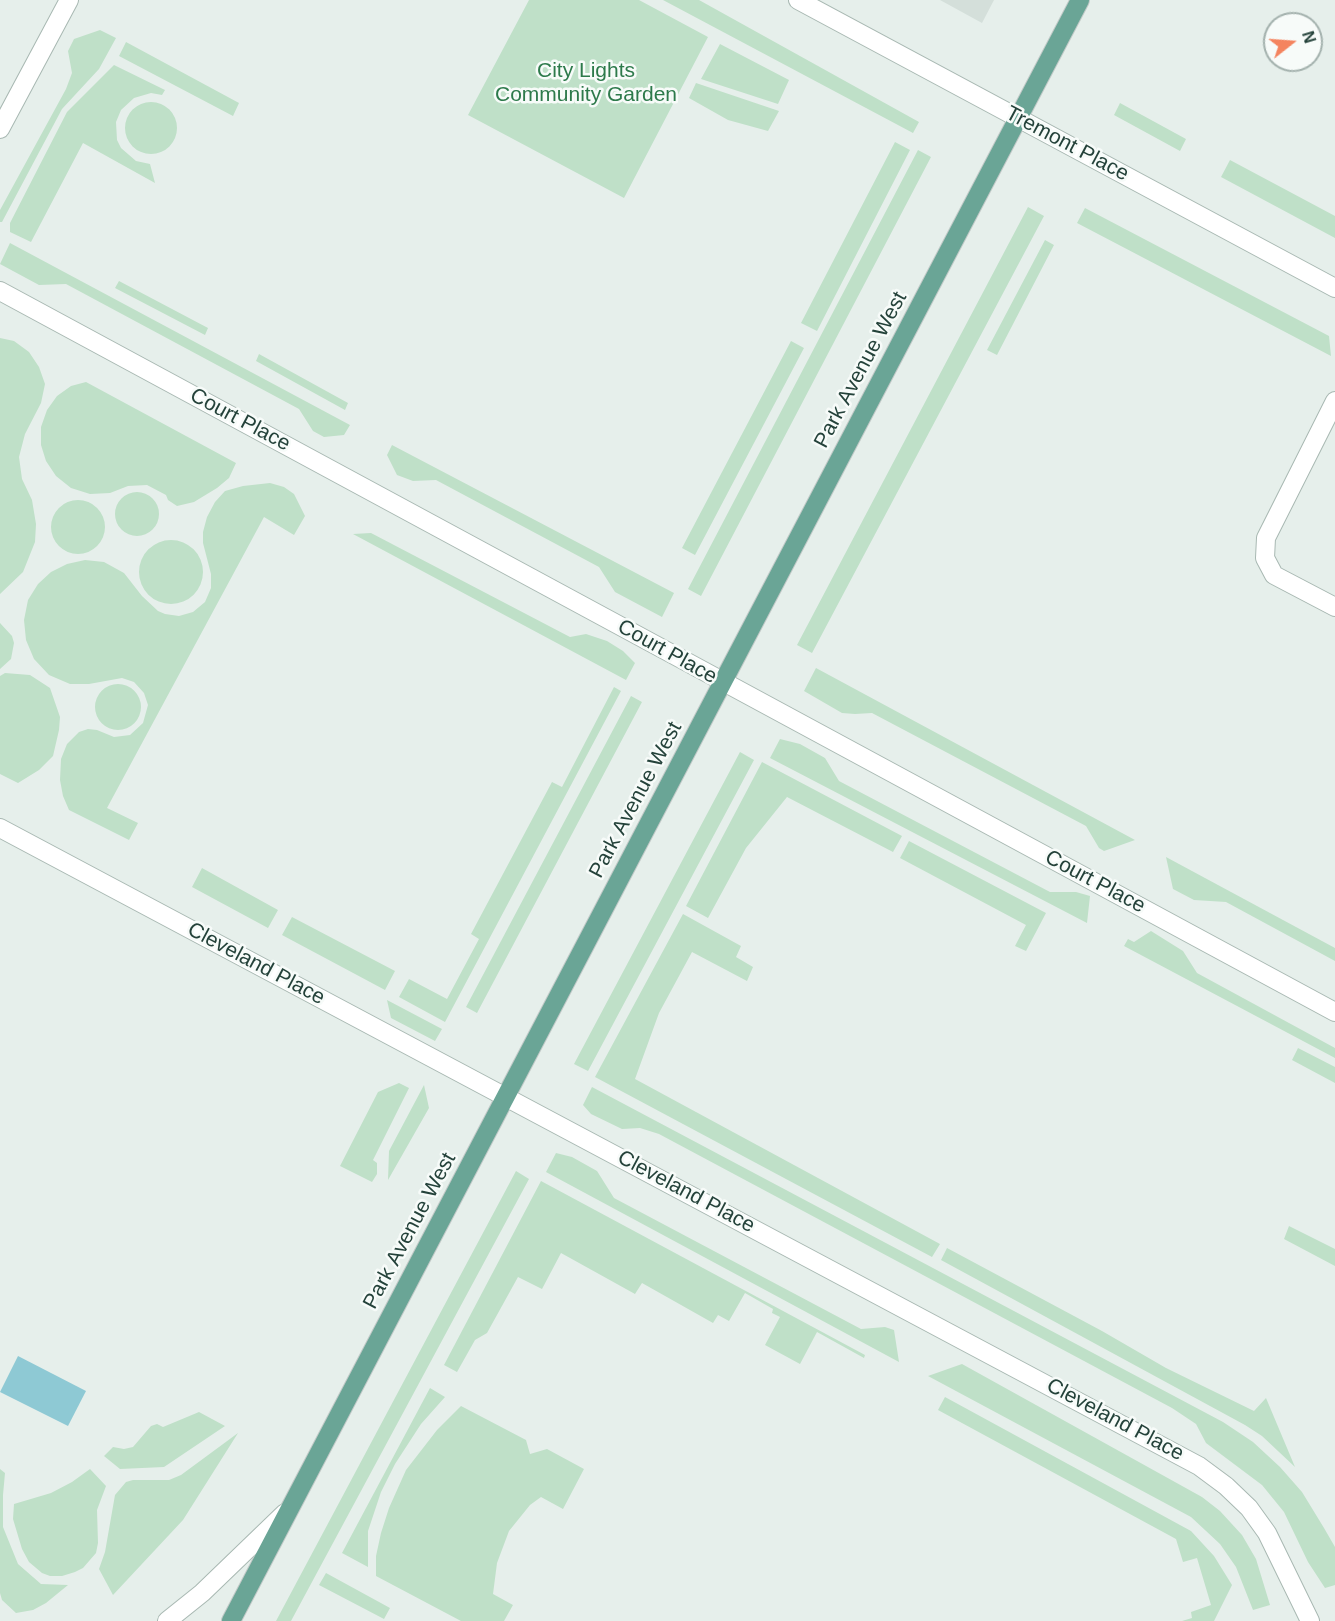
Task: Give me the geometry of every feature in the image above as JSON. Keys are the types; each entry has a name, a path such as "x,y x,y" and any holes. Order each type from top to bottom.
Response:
{"main road":[{"name":"Park Avenue West","path":"231,1621 1080,0"}],"street":[{"path":"0,129 69,0"},
{"name":"Tremont Place","path":"798,0 1335,288"},
{"name":"Court Place","path":"0,291 1335,1012"},
{"path":"1335,401 1266,538 1265,558 1274,575 1335,607"},
{"name":"Cleveland Place","path":"0,828 1199,1466 1226,1486 1249,1508 1267,1533 1310,1621"},
{"path":"167,1621 202,1593 289,1510"}],"shaded area":[{"path":"940,0 994,0 982,23"}],"green space":[{"name":"City Lights Community Garden","path":"529,0 639,0 708,37 624,198 468,115"},
{"path":"663,0 699,0 919,122 913,133"},
{"path":"100,30 116,38 99,69 62,109 0,222 0,210 66,89 72,73 68,51 74,39"},
{"path":"126,42 239,103 233,116 119,56"},
{"path":"720,44 789,80 778,104 701,79"},
{"path":"114,65 165,90 162,95 151,93 134,98 121,110 116,122 117,140 121,148 136,161 150,164 155,183 83,143 31,242 10,232 10,223 67,112"},
{"path":"696,83 779,111 768,131 728,120 689,98"},
{"path":"146,102 156,102 170,109 177,128 170,147 156,154 146,154 136,150 129,143 125,133 125,123 129,113 136,106"},
{"path":"1120,103 1186,139 1180,151 1114,115"},
{"path":"895,142 910,150 817,331 801,323"},
{"path":"918,150 931,157 701,596 688,589"},
{"path":"1230,160 1335,216 1335,238 1221,177"},
{"path":"1028,207 1044,216 812,653 797,645"},
{"path":"1085,208 1329,336 1331,356 1077,223"},
{"path":"1045,240 1054,245 997,355 987,350"},
{"path":"10,243 350,425 344,435 324,437 313,431 299,409 66,284 39,285 0,264"},
{"path":"119,281 208,328 205,335 115,288"},
{"path":"0,338 14,341 29,352 39,367 45,384 41,403 25,434 19,457 22,479 32,500 36,524 35,542 23,572 0,594"},
{"path":"791,341 804,348 695,555 682,548"},
{"path":"259,354 348,403 345,410 256,361"},
{"path":"86,382 236,463 229,478 194,502 177,506 168,500 166,495 147,485 128,486 110,493 90,494 71,488 56,476 46,461 41,445 41,427 47,410 57,396 71,386"},
{"path":"392,445 674,593 662,617 615,592 599,567 436,480 413,481 397,475 387,455"},
{"path":"270,483 284,487 294,494 305,516 294,535 264,517 107,808 138,823 129,840 69,810 60,780 61,759 67,744 79,732 88,729 114,737 130,735 143,723 148,705 144,693 134,682 122,678 89,684 70,684 49,675 34,659 26,640 24,620 28,600 38,584 51,572 67,564 85,560 104,562 124,573 142,596 158,611 179,616 193,612 205,602 211,588 211,574 203,543 203,532 207,517 215,502 225,491"},
{"path":"137,492 146,493 153,498 158,505 158,523 153,530 146,535 137,536 128,535 121,530 116,523 115,514 116,505 121,498 128,493"},
{"path":"78,500 88,502 97,508 103,517 105,527 103,537 97,546 88,552 78,554 68,552 59,546 53,537 51,527 53,517 59,508 68,502"},
{"path":"371,533 570,637 586,634 607,641 623,651 635,663 626,680 353,534"},
{"path":"165,540 177,540 194,549 201,560 203,572 201,584 194,595 177,604 165,604 153,599 144,590 139,578 139,566 144,554 153,545"},
{"path":"0,623 12,636 14,643 11,659 0,669"},
{"path":"816,668 1135,840 1104,851 1099,848 1086,826 872,713 842,713 804,691"},
{"path":"5,673 30,675 50,688 60,717 53,756 39,770 18,783 0,774 0,676"},
{"path":"118,684 134,691 141,707 134,723 118,730 102,723 95,707 102,691"},
{"path":"614,687 621,691 445,1022 399,997 409,979 447,999 479,939 471,934 552,782 562,787"},
{"path":"631,696 642,702 477,1013 466,1007"},
{"path":"780,739 800,744 825,758 839,781 1050,892 1076,892 1090,896 1087,923 770,758"},
{"path":"740,752 754,760 588,1071 574,1064"},
{"path":"762,762 902,836 893,852 787,797 746,848 708,918 686,906"},
{"path":"909,841 1046,913 1026,951 1015,946 1026,925 900,858"},
{"path":"1166,857 1335,948 1335,961 1226,902 1194,900 1173,889"},
{"path":"202,868 278,910 268,928 192,887"},
{"path":"683,914 741,946 736,957 753,967 747,981 692,952 659,1013 635,1079 940,1244 932,1257 595,1077"},
{"path":"292,917 395,971 385,990 282,935"},
{"path":"1151,931 1183,951 1197,973 1335,1048 1335,1058 1124,946 1128,939 1134,942"},
{"path":"387,1000 442,1029 435,1041 391,1018"},
{"path":"1298,1048 1335,1067 1335,1083 1292,1060"},
{"path":"399,1083 409,1088 373,1160 377,1163 377,1174 372,1182 340,1166 378,1092"},
{"path":"424,1085 429,1108 388,1180 389,1151"},
{"path":"592,1087 1223,1422 1253,1442 1302,1492 1335,1547 1335,1585 1325,1588 1308,1562 1284,1512 1262,1485 1206,1443 1196,1424 1172,1408 659,1134 640,1128 622,1129 591,1114 583,1105"},
{"path":"556,1153 572,1157 597,1171 614,1198 861,1329 885,1327 894,1330 899,1362 546,1172"},
{"path":"516,1171 529,1179 291,1621 276,1621"},
{"path":"541,1181 865,1355 864,1358 817,1332 800,1364 765,1345 780,1317 772,1313 773,1309 745,1293 729,1321 718,1315 713,1323 642,1283 635,1294 561,1253 542,1289 518,1277 487,1333 475,1340 457,1372 444,1365"},
{"path":"1289,1226 1335,1249 1335,1266 1284,1239"},
{"path":"947,1248 1166,1368 1254,1411 1266,1398 1295,1467 1262,1436 1245,1425 941,1260"},
{"path":"962,1364 1202,1497 1220,1511 1242,1535 1256,1559 1270,1605 1253,1610 1236,1567 1220,1544 1191,1517 928,1376"},
{"path":"430,1388 445,1397 421,1424 395,1464 381,1492 368,1531 368,1567 342,1553"},
{"path":"945,1397 1191,1531 1214,1556 1232,1585 1214,1621 1182,1621 1192,1618 1191,1612 1211,1605 1197,1558 1183,1562 1176,1539 938,1410"},
{"path":"461,1406 526,1440 530,1454 547,1449 584,1469 563,1509 541,1497 530,1505 509,1531 497,1563 493,1594 513,1605 504,1621 461,1621 376,1576 376,1556 381,1533 406,1470 437,1430"},
{"path":"199,1412 225,1426 164,1467 120,1469 104,1456 113,1447 124,1449 133,1447 151,1426 157,1424 163,1427"},
{"path":"238,1433 183,1520 113,1595 99,1569 105,1552 115,1495 126,1482 169,1480 181,1475"},
{"path":"0,1469 5,1473 3,1527 18,1564 41,1584 68,1585 46,1603 33,1610 16,1613 2,1600 0,1593"},
{"path":"90,1469 106,1486 97,1510 96,1553 83,1568 75,1572 62,1576 42,1573 29,1562 22,1549 13,1519 14,1504 51,1493"},
{"path":"326,1573 390,1608 384,1619 319,1585"}],"water":[{"path":"18,1356 86,1391 68,1426 0,1392"}]}
